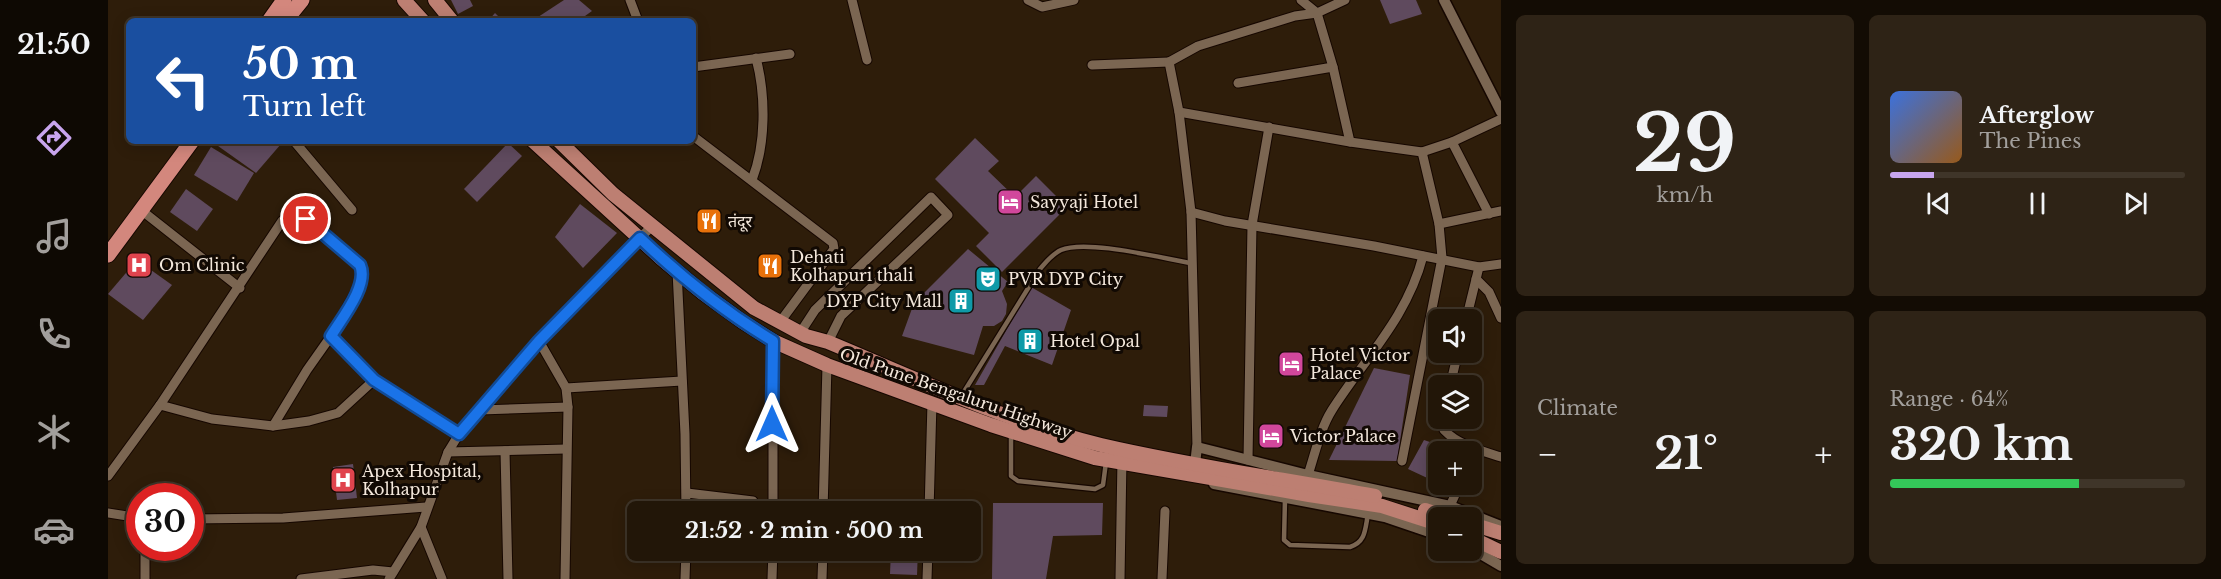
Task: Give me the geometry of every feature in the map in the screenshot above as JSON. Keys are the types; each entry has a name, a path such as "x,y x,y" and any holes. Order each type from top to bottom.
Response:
{"highway":[{"path":"271,18 284,0"},
{"path":"287,18 302,0"},
{"path":"108,240 179,144"},
{"path":"108,255 190,144"}],"main road":[{"path":"404,0 420,18"},
{"path":"435,0 450,18"},
{"name":"Old Pune Bengaluru Highway","path":"536,144 677,271 743,322 773,341 826,365 1011,431 1106,460 1123,456"},
{"name":"Old Pune Bengaluru Highway","path":"562,144 613,194 754,308 816,340 828,342 960,397 1123,456 1388,498 1428,507"},
{"name":"Old Pune Bengaluru Highway","path":"1196,468 1382,506 1428,521"},
{"path":"1482,527 1501,533"},
{"path":"1482,543 1501,552"}],"street":[{"path":"852,0 867,60"},
{"path":"1028,0 1042,7 1074,0"},
{"path":"1300,0 1317,13 1333,67 1350,142"},
{"path":"1092,65 1169,62 1198,46 1295,16 1317,13 1345,0"},
{"path":"1444,0 1501,112"},
{"path":"633,1 637,18"},
{"path":"696,67 790,54"},
{"path":"752,180 758,164 762,120 760,75 756,58"},
{"path":"1169,62 1179,112 1191,212 1198,480 1230,489 1385,517 1428,532"},
{"path":"1238,83 1333,67"},
{"path":"1179,112 1350,142 1422,152 1452,142 1501,119"},
{"path":"1248,460 1252,225 1269,127"},
{"path":"696,138 833,243 834,249 780,322"},
{"path":"1452,142 1489,214"},
{"path":"297,144 352,210"},
{"path":"1402,461 1442,258 1439,224 1422,152"},
{"path":"801,333 815,310 931,196 948,214 841,316 828,342"},
{"path":"141,210 240,288"},
{"path":"1439,224 1501,211"},
{"path":"1191,212 1442,258 1479,267 1501,264"},
{"path":"108,476 240,288 282,221 293,213 300,215 360,265 363,271 361,286 273,426"},
{"path":"301,579 373,570 391,576 421,527 426,507 447,452 459,434 539,341 652,226"},
{"path":"1308,475 1330,412 1393,325 1418,276 1424,256"},
{"path":"1469,309 1479,267"},
{"path":"677,271 686,501"},
{"path":"1476,279 1489,292 1501,318"},
{"path":"331,336 374,380 459,434"},
{"path":"539,341 566,388 568,407 565,579"},
{"path":"773,341 773,501"},
{"path":"824,501 826,365"},
{"path":"160,405 212,419 273,426 309,421 338,413 374,380"},
{"path":"566,388 682,381"},
{"path":"929,501 932,402"},
{"path":"480,410 568,407"},
{"path":"1444,429 1449,435 1461,441"},
{"path":"1197,447 1431,507"},
{"path":"447,452 566,449"},
{"path":"505,451 508,579"},
{"path":"1482,451 1501,457"},
{"path":"1120,579 1123,456"},
{"path":"687,493 753,501"},
{"path":"204,519 283,518 426,507"},
{"path":"1162,579 1165,511"},
{"path":"108,513 126,516"},
{"path":"1482,521 1501,526"},
{"path":"421,527 442,579"},
{"path":"1482,555 1501,566"},
{"path":"145,561 146,579"},
{"path":"685,579 686,561"},
{"path":"772,579 773,561"},
{"path":"822,579 823,561"},
{"path":"927,579 928,561"}],"lane":[{"path":"960,397 1040,269 1059,250 1077,245 1191,263"},
{"path":"1011,431 1011,476 1018,481 1095,489 1100,487 1104,481 1106,460"},
{"path":"1285,499 1284,540 1290,545 1350,548 1362,540 1368,514"}],"building":[{"path":"451,0 470,0 473,6 458,14"},
{"path":"564,0 579,0 592,11 582,18 537,18"},
{"path":"1380,0 1416,0 1422,14 1390,24"},
{"path":"495,13 500,18 491,18"},
{"name":"Sayyaji Hotel","path":"975,138 999,161 988,171 1015,197 1036,176 1067,207 1002,272 976,246 989,233 935,179"},
{"path":"215,144 281,144 256,173"},
{"path":"507,144 522,156 477,202 464,189"},
{"path":"211,147 254,173 237,201 194,175"},
{"path":"186,189 213,209 197,231 170,212"},
{"path":"580,204 617,233 583,268 555,237"},
{"name":"DYP City Mall","path":"968,249 1008,282 1002,291 1007,304 1006,314 1002,321 994,326 983,326 974,355 902,336 914,303"},
{"path":"137,260 172,285 143,320 108,294"},
{"name":"Hotel Opal","path":"1031,287 1071,310 1052,365 1005,346 984,385 975,385"},
{"path":"1374,368 1410,375 1397,461 1329,460"},
{"path":"1144,405 1168,406 1167,417 1143,416"},
{"path":"1424,440 1428,441 1428,478 1408,469"},
{"path":"353,464 357,498 337,500 333,467"},
{"path":"993,503 1103,503 1102,535 1053,536 1046,579 992,579"},
{"path":"891,561 918,561 917,575 890,574"}],"place":[{"name":"Sayyaji Hotel","path":"1010,202"},
{"name":"तंदूर","path":"709,221"},
{"name":"Om Clinic","path":"139,265"},
{"name":"Dehati Kolhapuri thali","path":"770,266"},
{"name":"PVR DYP City","path":"988,279"},
{"name":"DYP City Mall","path":"961,301"},
{"name":"Hotel Opal","path":"1030,341"},
{"name":"Hotel Victor Palace","path":"1291,364"},
{"name":"Victor Palace","path":"1271,436"},
{"name":"Apex Hospital, Kolhapur","path":"343,480"}],"route":[{"path":"306,219 360,265 363,271 361,286 331,336 374,380 459,434 539,341 640,238 703,293 773,341 772,424"}]}
